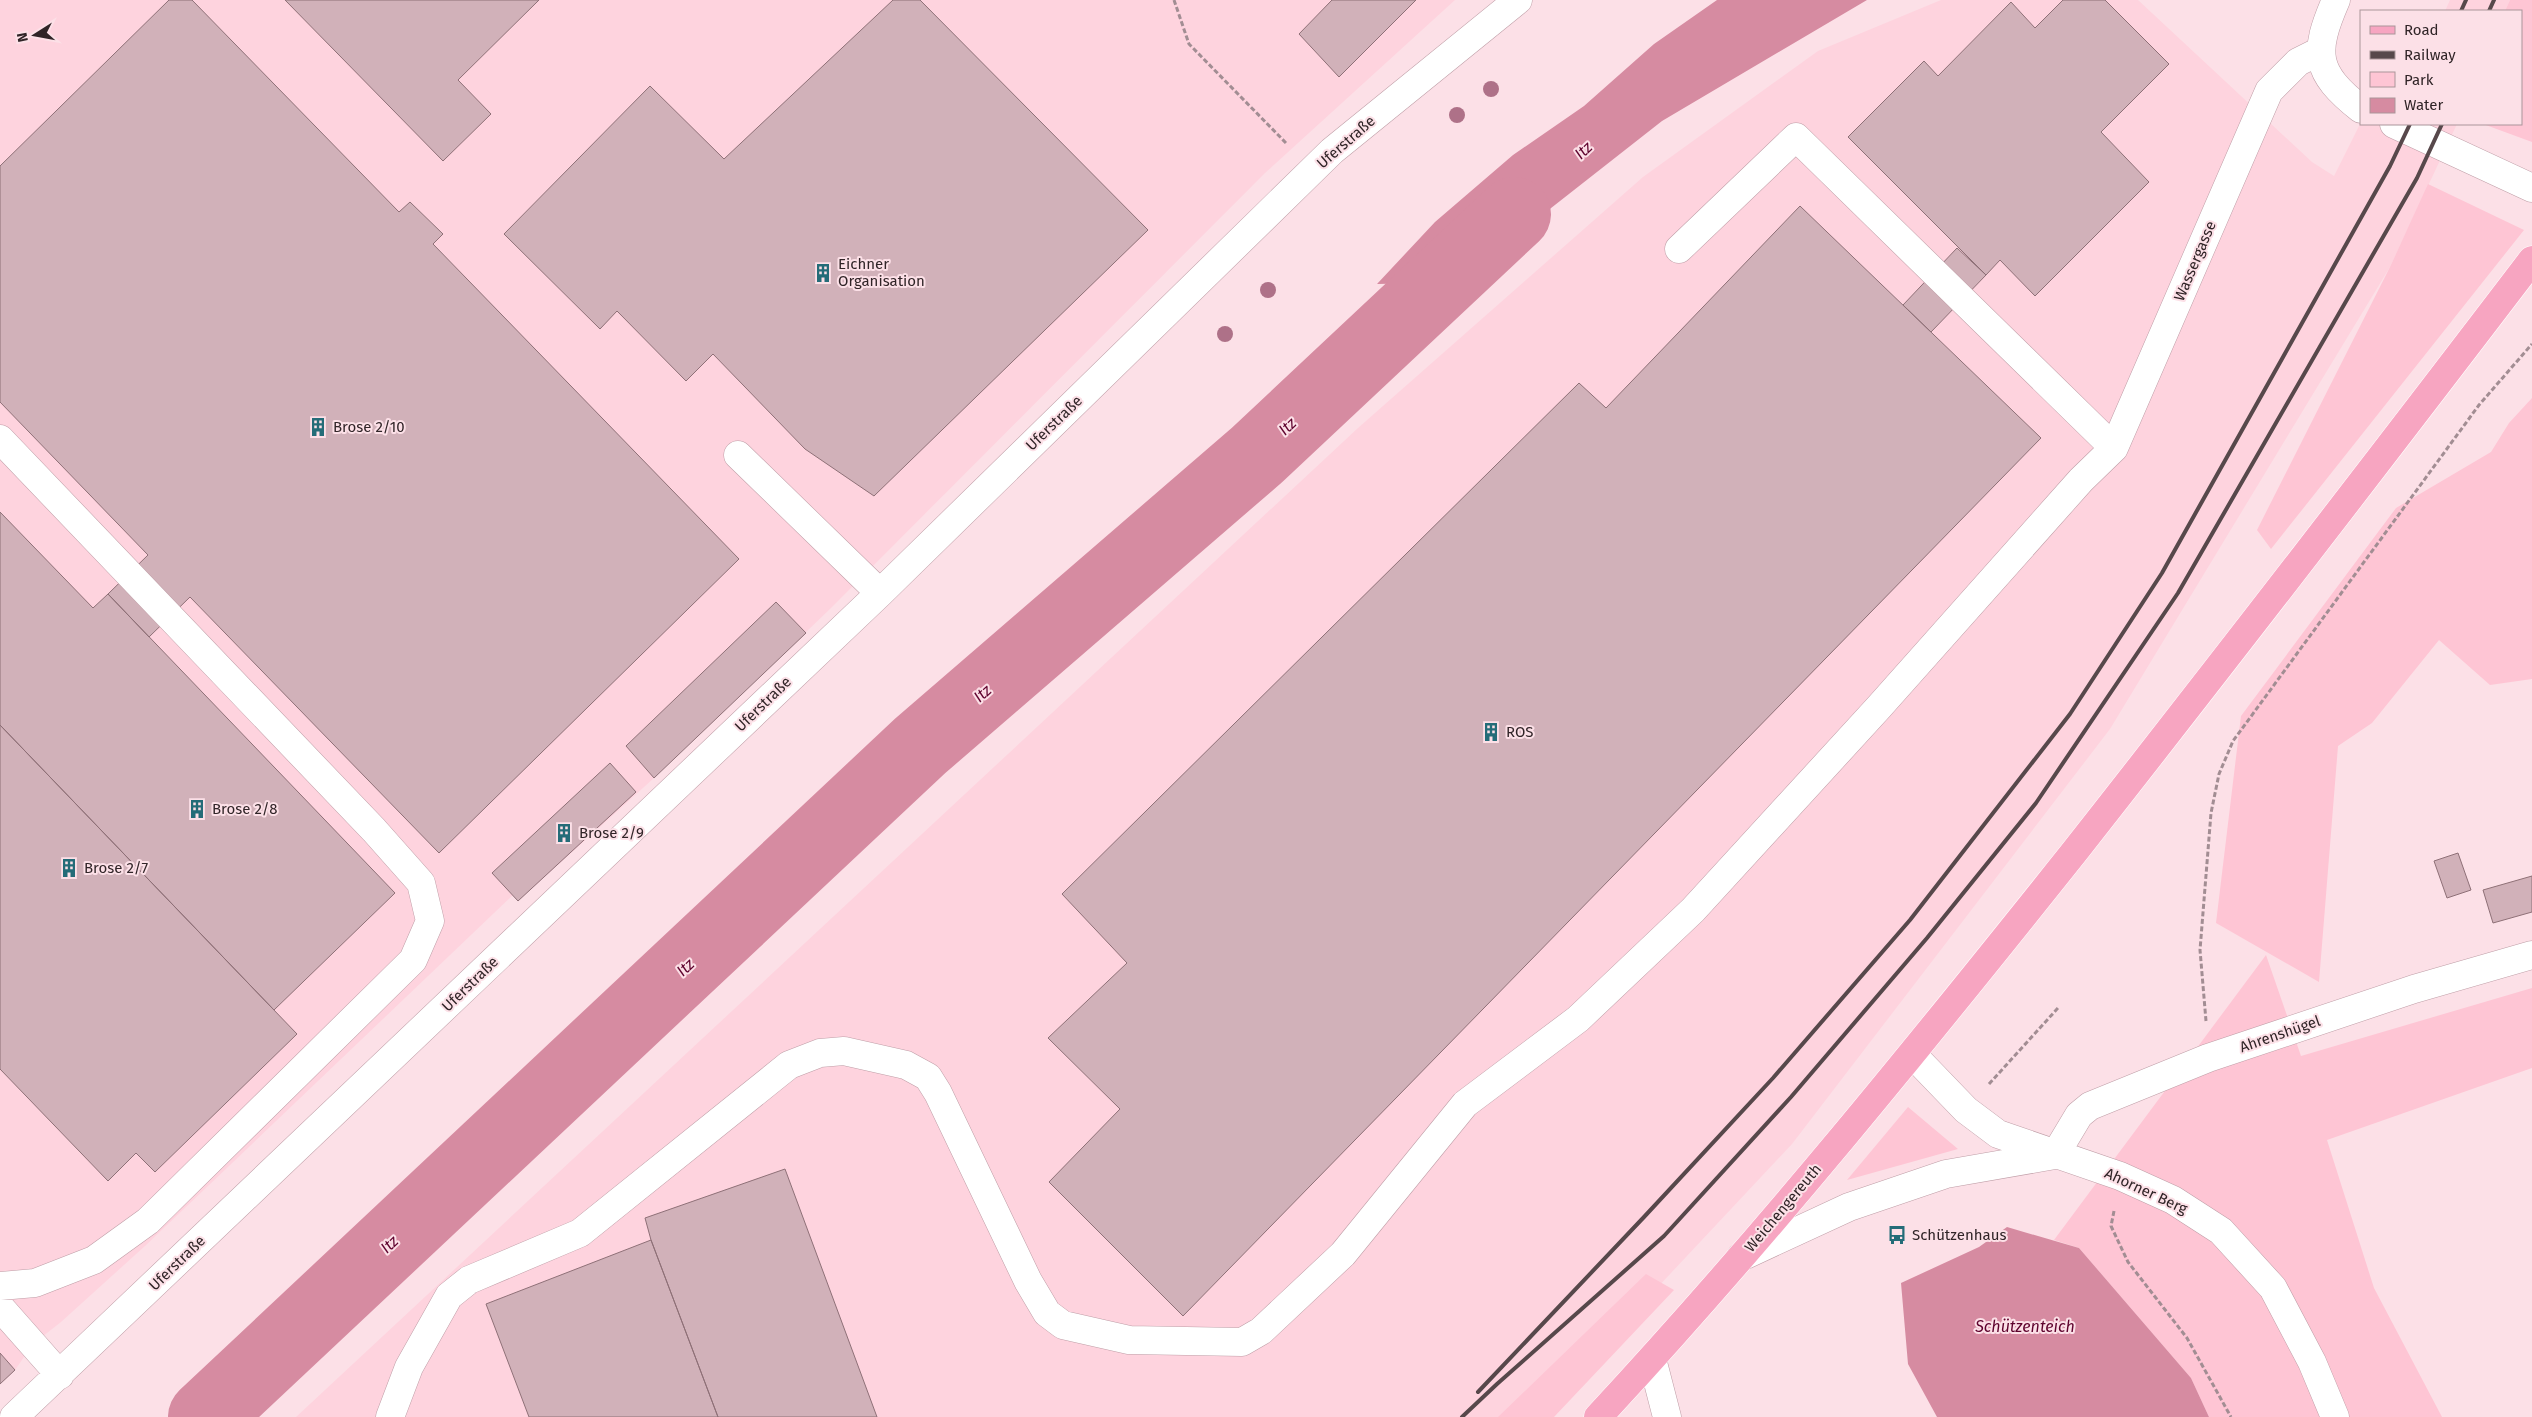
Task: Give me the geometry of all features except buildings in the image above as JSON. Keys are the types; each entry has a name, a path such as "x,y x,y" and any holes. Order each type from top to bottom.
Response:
{"main road":[{"name":"Weichengereuth","path":"1598,1417 1652,1359 1741,1257 1913,1055 2266,609 2532,260"}],"street":[{"name":"Uferstraße","path":"14,1417 880,593 1332,151 1518,0"},
{"path":"2336,0 2322,31 2320,51 2332,83 2360,108"},
{"name":"Wassergasse","path":"390,1417 408,1367 450,1296 469,1280 580,1233 789,1065 820,1053 844,1051 906,1065 928,1077 938,1093 1028,1281 1047,1313 1063,1325 1129,1340 1242,1342 1262,1331 1342,1254 1465,1104 1578,1019 1693,910 1880,707 2081,480 2114,448 2269,91 2298,62 2320,51"},
{"path":"2396,125 2532,188"},
{"path":"1679,249 1796,137 2114,448"},
{"path":"0,439 374,830 421,884 430,921 414,960 148,1220 94,1260 35,1284 0,1286"},
{"path":"738,455 880,593"},
{"name":"Ahrenshügel","path":"2055,1155 2079,1115 2090,1106 2208,1058 2414,989 2532,955"},
{"name":"Ahorner Berg","path":"1913,1055 1966,1110 1998,1134 2120,1176 2173,1200 2221,1232 2273,1288 2312,1362 2335,1417"},
{"path":"1741,1257 1849,1207 1938,1177 2055,1155"},
{"path":"0,1307 60,1375"},
{"path":"1652,1359 1666,1417"}],"path":[{"path":"1174,0 1189,44 1313,170"},
{"path":"2208,1058 2201,940 2211,813 2219,774 2233,741 2479,405 2532,344"},
{"path":"1966,1110 2058,1008"},
{"path":"2120,1176 2111,1226 2128,1262 2187,1338 2231,1417"}],"shaded area":[{"path":"0,0 1455,0 1265,173 831,608 654,778 518,901 513,895 145,1246 61,1322 33,1344 15,1370 0,1384"},
{"name":"ROS","path":"1941,0 2138,0 2312,162 2334,176 2360,124 2457,125 2390,267 2110,729 1792,1144 1536,1417 296,1417 1358,428 1643,177 1818,51"},
{"path":"2450,0 2510,0 2505,10 2445,10"}],"green space":[{"path":"2510,0 2532,0 2532,142 2486,125 2522,125 2522,10 2505,10"},
{"path":"2428,184 2524,230 2271,549 2257,530 2390,267"},
{"path":"2532,398 2532,679 2490,685 2439,640 2372,723 2338,746 2319,982 2216,923 2241,716 2396,508 2491,452 2509,423"},
{"path":"2266,955 2301,1056 2532,988 2532,1068 2327,1140 2374,1288 2442,1417 2209,1417 2191,1378 2079,1248 2054,1240"},
{"path":"1908,1107 1958,1149 1847,1180"},
{"path":"1646,1274 1674,1290 1554,1417 1498,1417"}],"water":[{"path":"1717,0 1867,0 1662,121 1509,241 1477,282 1377,284 1435,222 1513,155 1584,106 1654,44"},
{"name":"Schützenteich","path":"2007,1227 2079,1248 2191,1378 2209,1417 1937,1417 1908,1364 1901,1283 1979,1247"}],"waterway":[{"name":"Itz","path":"205,1417 920,746 1257,455 1514,214"}],"railway":[{"path":"2461,10 2466,0"},
{"path":"2489,10 2494,0"},
{"path":"1478,1392 1773,1078 1910,920 2070,714 2162,573 2390,166 2410,125"},
{"path":"1462,1417 1664,1236 1791,1097 1927,938 2036,803 2178,593 2417,178 2442,125"}],"place":[{"name":"Eichner Organisation","path":"823,273"},
{"name":"Brose 2/10","path":"318,427"},
{"name":"ROS","path":"1491,732"},
{"name":"Brose 2/8","path":"197,809"},
{"name":"Brose 2/9","path":"564,833"},
{"name":"Brose 2/7","path":"69,868"},
{"name":"Schützenhaus","path":"1897,1235"}]}
